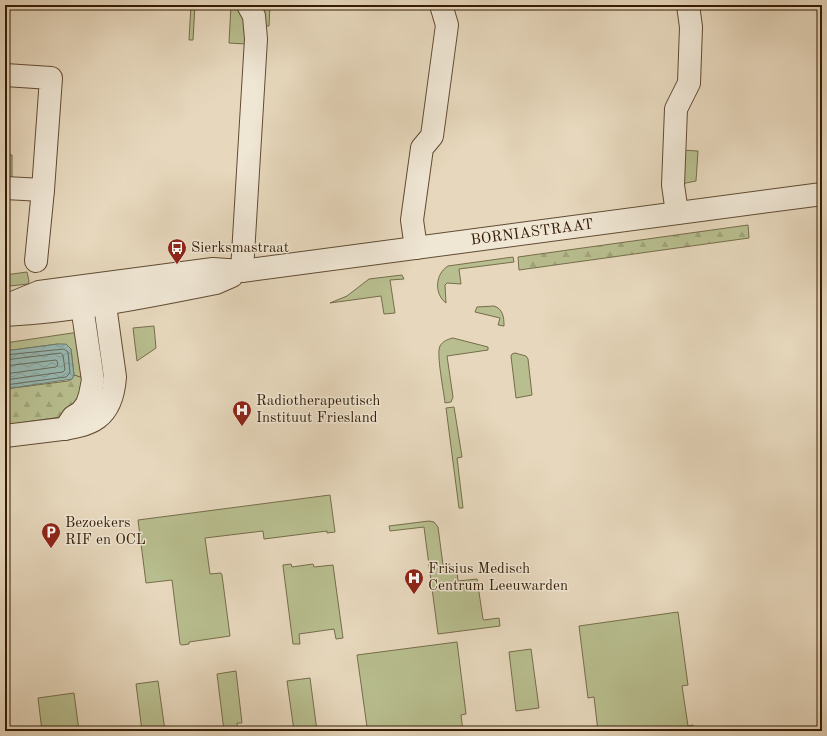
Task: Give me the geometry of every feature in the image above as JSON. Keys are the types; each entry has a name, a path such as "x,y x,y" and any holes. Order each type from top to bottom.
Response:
{"street":[{"path":"242,271 256,39 254,16 248,5"},
{"path":"416,248 412,220 422,148 432,136 447,25 441,5"},
{"path":"677,213 673,185 676,109 689,83 691,27 688,5"},
{"path":"5,75 51,78 36,261"},
{"path":"5,188 43,190"},
{"name":"BORNIASTRAAT","path":"5,315 42,313 82,308 104,294 213,269 242,271 822,194"},
{"path":"65,429 73,417 81,412 87,404 93,380 79,286"},
{"name":"BORNIASTRAAT","path":"5,306 39,292 79,286 104,294"},
{"path":"5,436 80,427 94,421 108,406 114,389 115,377 104,294"}],"green space":[{"path":"191,5 195,5 193,40 189,40"},
{"path":"231,5 236,5 243,14 246,44 229,43"},
{"path":"260,5 270,5 269,26 265,26"},
{"path":"682,150 698,151 696,181 681,184"},
{"path":"5,154 12,155 12,180 5,179"},
{"path":"748,225 749,238 519,270 518,257"},
{"path":"513,257 514,262 459,269 461,284 447,283 445,285 446,303 439,295 438,279 448,266"},
{"path":"27,272 29,281 28,284 10,286 5,285 5,275"},
{"path":"402,275 404,279 390,280 395,313 384,314 381,296 330,303 347,296 369,279"},
{"path":"494,306 501,311 504,326 498,325 500,318 475,312 477,307"},
{"path":"154,326 156,348 137,361 133,328"},
{"path":"79,332 86,379 74,375 71,349 58,344 5,351 5,343"},
{"path":"453,338 488,347 488,350 447,356 453,397 451,402 445,403 439,350 443,343"},
{"path":"515,353 526,356 528,359 532,395 516,398 511,356"},
{"path":"74,375 86,379 81,400 61,417 5,425 5,389 68,381 72,379"},
{"path":"454,407 462,457 457,458 463,508 459,508 446,408"},
{"path":"330,495 335,532 327,533 327,531 264,539 263,531 205,538 210,574 221,573 222,575 230,636 189,642 189,644 180,644 172,580 146,583 138,520"},
{"path":"429,521 434,522 438,527 443,565 450,564 451,572 457,572 458,581 477,579 483,619 499,618 500,626 438,634 424,527 390,531 389,526"},
{"path":"291,564 292,567 313,564 314,567 333,565 343,638 336,639 334,629 299,634 300,644 293,644 283,566"},
{"path":"678,612 688,685 682,686 688,726 693,725 694,731 598,731 594,697 588,698 579,626"},
{"path":"457,642 466,714 461,715 463,731 373,731 372,727 367,727 357,655"},
{"path":"531,649 539,708 516,711 509,652"},
{"path":"236,671 242,723 237,723 238,731 224,731 217,674"},
{"path":"310,678 317,731 294,731 287,681"},
{"path":"158,681 165,731 142,731 136,684"},
{"path":"74,693 79,731 42,731 38,698"}],"water":[{"path":"66,344 71,349 74,375 72,379 5,389 5,351"}],"place":[{"name":"Sierksmastraat","path":"177,265"},
{"name":"Radiotherapeutisch Instituut Friesland","path":"242,427"},
{"name":"Bezoekers RIF en OCL","path":"51,549"},
{"name":"Frisius Medisch Centrum Leeuwarden","path":"414,595"}]}
